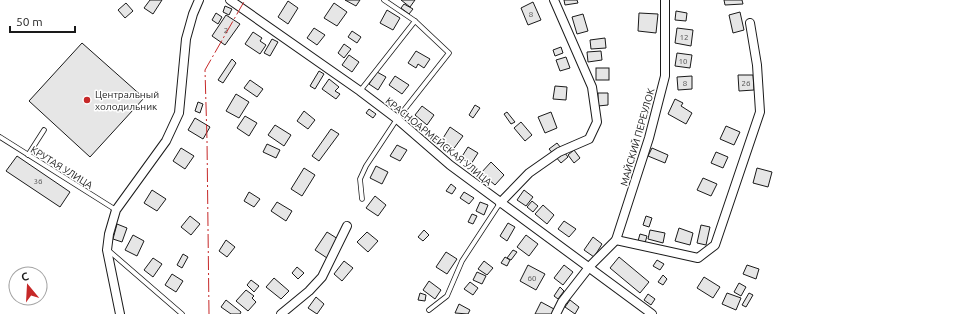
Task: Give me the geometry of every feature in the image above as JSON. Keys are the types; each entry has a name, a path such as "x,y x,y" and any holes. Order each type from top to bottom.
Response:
{"street":[{"path":"120,314 107,250 108,234 116,210 166,142 179,113 186,39 193,14 199,0"},
{"name":"КРАСНОАРМЕЙСКАЯ УЛИЦА","path":"230,0 360,90 397,119 450,165 500,203 590,266 652,314"},
{"path":"500,203 529,174 560,152 589,139 597,122 592,87 554,0"},
{"name":"МАЙСКИЙ ПЕРЕУЛОК","path":"556,314 562,302 590,266 616,240 648,138 665,76 665,0"},
{"path":"616,240 698,258 715,245 760,112 757,65 750,23"},
{"path":"281,314 309,291 322,277 347,226"}],"lane":[{"path":"362,199 360,179 397,119 449,53 415,20 384,0"},
{"path":"360,90 415,20"},
{"path":"28,155 44,130"},
{"name":"КРУТАЯ УЛИЦА","path":"0,138 116,210"},
{"path":"429,310 446,296 462,262 500,203"},
{"path":"107,250 182,314"}],"building":[{"path":"150,0 162,0 153,14 144,8"},
{"path":"345,0 360,0 356,6"},
{"path":"401,0 415,0 410,7"},
{"path":"564,0 577,0 578,3 565,5"},
{"path":"724,0 742,0 743,4 725,5"},
{"path":"288,1 298,8 288,24 278,17"},
{"path":"533,2 541,20 528,25 521,8"},
{"path":"126,3 133,11 125,18 118,10"},
{"path":"334,3 347,12 337,26 324,18"},
{"path":"404,4 413,9 409,14 401,8"},
{"path":"225,6 232,9 229,15 223,12"},
{"path":"387,10 400,18 393,30 380,23"},
{"path":"676,11 687,13 686,21 675,20"},
{"path":"740,12 744,30 733,33 729,15"},
{"path":"216,13 222,17 218,24 212,20"},
{"path":"639,13 658,14 656,33 638,31"},
{"path":"583,14 588,31 577,34 572,17"},
{"path":"226,15 240,24 225,45 212,36"},
{"path":"314,28 325,35 317,45 307,38"},
{"path":"677,28 693,30 691,46 675,43"},
{"path":"352,31 361,37 357,43 348,37"},
{"path":"253,32 262,38 260,41 266,45 260,54 245,44"},
{"path":"605,38 606,48 591,49 590,40"},
{"path":"272,39 278,42 270,56 264,53"},
{"name":"Центральный холодильник","path":"82,43 144,98 90,157 29,101"},
{"path":"344,44 351,49 344,58 338,53"},
{"path":"561,47 563,53 555,56 553,50"},
{"path":"416,51 430,59 424,68 418,64 416,68 408,63"},
{"path":"601,51 602,60 588,62 587,52"},
{"path":"677,53 692,55 690,68 675,66"},
{"path":"349,55 359,62 352,72 342,65"},
{"path":"566,57 570,68 560,71 556,60"},
{"path":"232,59 236,63 223,83 218,80"},
{"path":"596,68 609,68 609,80 596,80"},
{"path":"319,71 324,74 315,89 310,86"},
{"path":"377,72 386,77 378,90 369,84"},
{"path":"738,75 753,75 754,90 739,91"},
{"path":"395,76 409,85 402,94 389,85"},
{"path":"692,76 692,89 678,90 677,77"},
{"path":"329,79 339,87 335,91 340,94 336,99 322,89"},
{"path":"250,80 263,89 257,97 244,88"},
{"path":"555,86 567,87 566,100 553,99"},
{"path":"598,93 608,93 608,105 598,106"},
{"path":"236,94 249,102 239,118 226,111"},
{"path":"675,99 683,103 681,106 692,113 686,124 668,114"},
{"path":"198,102 203,104 200,113 195,111"},
{"path":"475,105 480,108 473,118 469,115"},
{"path":"422,106 434,115 427,125 415,115"},
{"path":"369,109 376,114 373,118 366,113"},
{"path":"304,111 315,120 308,129 297,121"},
{"path":"507,112 515,122 511,124 504,114"},
{"path":"551,112 557,128 545,133 538,117"},
{"path":"245,116 257,123 249,136 237,128"},
{"path":"195,118 210,127 203,139 188,130"},
{"path":"521,122 532,135 525,141 514,128"},
{"path":"275,125 291,135 284,146 268,135"},
{"path":"726,126 740,132 734,145 720,139"},
{"path":"450,127 463,136 452,151 440,143"},
{"path":"331,129 339,134 319,161 312,156"},
{"path":"557,143 568,157 561,163 549,149"},
{"path":"267,144 280,150 276,158 263,152"},
{"path":"397,145 407,150 400,161 390,156"},
{"path":"468,147 478,153 471,164 461,158"},
{"path":"181,148 194,156 185,169 173,161"},
{"path":"652,148 668,155 665,163 648,156"},
{"path":"574,150 580,158 574,163 568,155"},
{"path":"716,152 728,157 723,168 711,163"},
{"path":"17,156 70,192 60,207 6,171"},
{"path":"491,162 504,175 495,185 481,173"},
{"path":"376,166 388,172 382,184 370,178"},
{"path":"304,168 315,175 302,196 291,189"},
{"path":"757,168 772,172 768,187 753,183"},
{"path":"703,178 717,184 711,196 697,190"},
{"path":"451,184 456,188 452,194 446,191"},
{"path":"152,190 166,199 157,211 144,203"},
{"path":"524,190 533,197 526,206 517,200"},
{"path":"249,192 260,199 254,207 244,201"},
{"path":"464,192 474,198 469,204 460,198"},
{"path":"375,196 386,205 378,216 366,208"},
{"path":"532,201 538,206 533,212 527,207"},
{"path":"277,202 292,211 286,221 271,211"},
{"path":"480,202 488,205 484,215 476,211"},
{"path":"543,205 554,215 547,224 535,214"},
{"path":"472,214 477,216 473,224 468,222"},
{"path":"190,216 200,224 191,235 181,227"},
{"path":"646,216 652,218 649,227 643,225"},
{"path":"564,221 576,229 569,237 558,229"},
{"path":"508,223 515,227 507,241 500,236"},
{"path":"117,224 127,228 122,242 113,239"},
{"path":"701,225 710,227 706,245 697,243"},
{"path":"679,228 693,233 690,245 675,241"},
{"path":"424,230 429,235 423,241 418,237"},
{"path":"650,230 665,233 663,243 648,239"},
{"path":"327,232 338,239 327,258 315,250"},
{"path":"367,232 378,241 368,252 357,242"},
{"path":"640,234 647,236 645,243 638,241"},
{"path":"133,235 144,241 137,256 125,250"},
{"path":"526,235 538,244 529,256 517,247"},
{"path":"593,237 602,244 594,257 584,250"},
{"path":"226,240 235,247 227,257 219,251"},
{"path":"513,250 517,252 511,260 507,258"},
{"path":"446,252 457,259 447,274 436,267"},
{"path":"183,254 188,257 182,268 177,265"},
{"path":"505,257 510,260 507,266 501,263"},
{"path":"619,257 649,282 640,293 610,268"},
{"path":"153,258 162,264 153,277 144,270"},
{"path":"657,260 664,264 660,270 653,266"},
{"path":"344,261 353,268 342,281 334,274"},
{"path":"484,261 493,268 487,275 478,269"},
{"path":"528,265 545,274 536,290 520,281"},
{"path":"564,265 573,272 563,285 554,278"},
{"path":"747,265 759,269 756,279 743,274"},
{"path":"297,267 304,273 298,279 292,273"},
{"path":"477,272 486,276 482,284 473,280"},
{"path":"172,274 183,281 176,292 165,285"},
{"path":"663,275 667,279 663,285 658,282"},
{"path":"704,277 720,287 713,298 697,288"},
{"path":"274,278 289,291 281,299 266,287"},
{"path":"251,280 259,286 254,292 247,285"},
{"path":"429,281 441,290 435,299 423,290"},
{"path":"470,282 478,288 473,295 464,289"},
{"path":"739,283 746,287 741,296 734,292"},
{"path":"560,287 564,291 558,299 554,296"},
{"path":"246,290 254,296 252,298 256,302 248,311 236,301"},
{"path":"420,293 426,295 425,301 418,300"},
{"path":"727,293 741,298 736,310 722,304"},
{"path":"749,293 753,295 746,307 742,305"},
{"path":"648,294 655,299 651,305 644,300"},
{"path":"316,297 324,304 317,314 308,308"},
{"path":"226,300 241,312 240,314 231,314 221,307"},
{"path":"570,300 579,307 575,314 565,307"},
{"path":"541,302 554,309 552,314 535,314"},
{"path":"459,304 470,310 468,314 455,313"}],"power":[{"path":"209,314 205,70 245,0"}],"place":[{"name":"Центральный холодильник","path":"87,100"}]}
